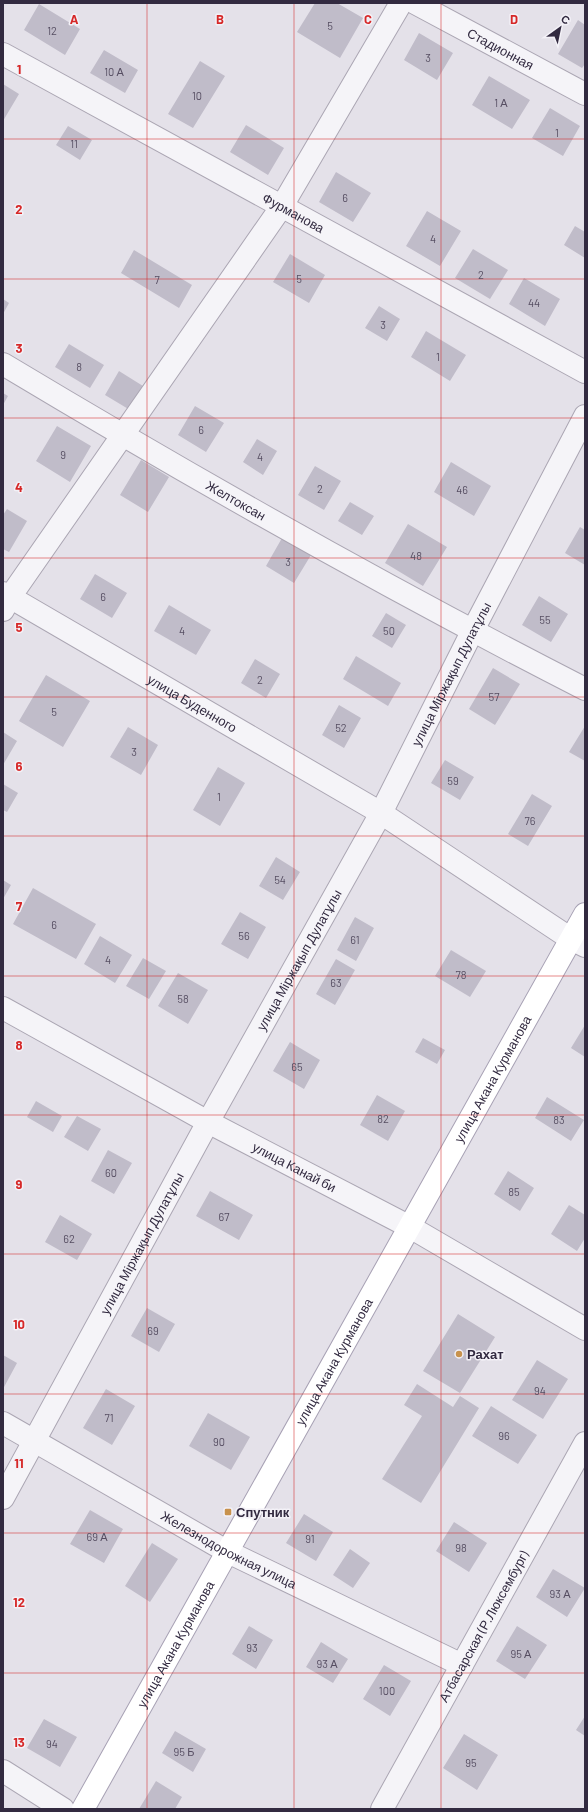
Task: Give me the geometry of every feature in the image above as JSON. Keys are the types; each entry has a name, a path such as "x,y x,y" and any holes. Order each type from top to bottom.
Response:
{"main road":[{"name":"улица Акана Курманова","path":"83,1809 410,1227 578,942 585,914"}],"street":[{"path":"5,600 123,436 282,206 401,3"},
{"name":"Стадионная","path":"415,3 585,94"},
{"name":"Фурманова","path":"3,54 585,372"},
{"name":"Желтоксан","path":"3,364 123,436 472,632 585,689"},
{"name":"улица Міржақып Дулатұлы","path":"3,1498 208,1122 381,813 472,632 585,416"},
{"name":"улица Буденного","path":"5,600 381,813 578,942"},
{"name":"улица Канай би","path":"3,1008 208,1122 410,1227 585,1329"},
{"name":"Железнодорожная улица","path":"3,1423 228,1552 462,1665"},
{"name":"Атбасарская (Р.Люксембург)","path":"382,1809 585,1443"},
{"path":"3,1771 64,1809"}],"building":[{"path":"315,3 337,3 363,18 340,58 297,32"},
{"path":"39,4 80,29 65,55 24,30"},
{"path":"578,20 585,25 585,64 582,68 558,54"},
{"path":"419,33 453,53 437,80 404,60"},
{"path":"104,50 138,70 125,93 90,73"},
{"path":"200,61 225,76 193,128 168,114"},
{"path":"489,76 530,100 512,129 472,105"},
{"path":"3,84 19,94 3,121"},
{"path":"550,108 580,126 563,156 532,138"},
{"path":"246,125 284,148 268,175 230,152"},
{"path":"68,126 92,140 80,160 56,145"},
{"path":"336,172 371,193 353,222 319,202"},
{"path":"427,211 461,231 440,266 406,246"},
{"path":"575,226 585,232 585,258 564,245"},
{"path":"473,249 508,270 490,299 455,278"},
{"path":"134,250 192,285 179,308 121,273"},
{"path":"290,254 325,275 309,303 273,282"},
{"path":"524,278 560,299 545,326 509,304"},
{"path":"3,299 9,303 3,314"},
{"path":"379,306 400,319 387,341 365,328"},
{"path":"426,331 466,355 450,381 411,357"},
{"path":"69,344 104,365 90,388 55,367"},
{"path":"119,371 143,386 130,410 105,395"},
{"path":"3,393 8,396 3,405"},
{"path":"195,406 224,423 206,452 178,435"},
{"path":"57,426 91,446 70,482 36,461"},
{"path":"257,439 277,451 263,475 243,462"},
{"path":"141,460 169,477 148,512 120,495"},
{"path":"451,462 491,486 474,516 434,492"},
{"path":"315,466 341,481 324,510 298,495"},
{"path":"350,502 374,516 362,535 338,521"},
{"path":"7,509 27,521 9,552 3,549 3,515"},
{"path":"408,524 447,547 423,586 385,563"},
{"path":"580,527 585,530 585,565 565,553"},
{"path":"282,538 311,555 294,583 266,566"},
{"path":"95,574 127,593 112,618 80,599"},
{"path":"539,596 568,614 551,642 522,625"},
{"path":"169,605 211,630 196,655 154,631"},
{"path":"386,613 406,625 392,648 372,636"},
{"path":"356,656 401,683 388,706 343,679"},
{"path":"255,659 280,674 266,698 241,683"},
{"path":"493,668 520,684 495,725 469,709"},
{"path":"46,675 90,701 63,747 19,721"},
{"path":"339,705 361,718 344,748 322,735"},
{"path":"585,726 585,761 569,752"},
{"path":"128,727 158,745 141,775 110,757"},
{"path":"3,732 17,741 3,765"},
{"path":"445,760 474,777 460,800 431,783"},
{"path":"218,767 245,783 220,826 193,810"},
{"path":"3,784 18,793 7,812 3,810"},
{"path":"532,794 552,806 528,846 508,834"},
{"path":"276,857 300,872 283,900 259,886"},
{"path":"3,880 11,885 3,899"},
{"path":"33,888 96,924 76,959 13,924"},
{"path":"240,912 266,927 248,959 221,944"},
{"path":"355,917 374,928 356,961 337,950"},
{"path":"100,936 132,955 115,983 84,964"},
{"path":"451,950 486,971 470,997 435,976"},
{"path":"143,958 166,971 149,999 126,986"},
{"path":"336,959 355,970 335,1005 316,994"},
{"path":"178,973 208,990 188,1024 158,1006"},
{"path":"585,1025 585,1057 571,1048"},
{"path":"423,1038 445,1050 437,1064 415,1052"},
{"path":"290,1042 320,1060 304,1089 273,1071"},
{"path":"377,1095 405,1111 388,1141 360,1125"},
{"path":"547,1097 584,1120 571,1141 535,1118"},
{"path":"36,1101 62,1116 53,1132 27,1117"},
{"path":"77,1116 101,1129 88,1151 64,1137"},
{"path":"108,1150 132,1163 114,1194 91,1181"},
{"path":"508,1171 534,1188 520,1211 494,1194"},
{"path":"210,1191 253,1215 239,1240 196,1216"},
{"path":"569,1205 585,1215 585,1238 577,1251 551,1234"},
{"path":"60,1215 92,1234 77,1260 45,1242"},
{"path":"147,1308 175,1324 159,1352 131,1336"},
{"name":"Рахат","path":"458,1314 495,1337 460,1393 423,1371"},
{"path":"3,1355 17,1363 3,1389"},
{"path":"537,1360 568,1379 543,1419 512,1400"},
{"path":"417,1384 453,1407 460,1396 479,1408 421,1503 382,1479 422,1416 404,1405"},
{"path":"106,1389 135,1406 112,1445 83,1428"},
{"path":"491,1406 537,1435 518,1464 472,1436"},
{"path":"208,1413 250,1437 231,1470 189,1446"},
{"path":"90,1510 123,1529 104,1563 70,1544"},
{"path":"304,1514 333,1532 316,1561 286,1543"},
{"path":"454,1522 487,1543 469,1572 436,1551"},
{"path":"152,1543 178,1559 150,1602 125,1586"},
{"path":"350,1549 370,1563 353,1588 333,1575"},
{"path":"553,1569 585,1588 567,1617 536,1597"},
{"path":"249,1626 273,1640 256,1669 232,1654"},
{"path":"517,1626 547,1645 525,1679 496,1661"},
{"path":"321,1642 348,1659 333,1683 306,1667"},
{"path":"384,1665 411,1681 390,1716 363,1699"},
{"path":"585,1716 585,1736 576,1730"},
{"path":"44,1719 77,1737 60,1767 27,1748"},
{"path":"175,1731 206,1749 193,1772 162,1753"},
{"path":"464,1734 498,1755 477,1790 443,1768"},
{"path":"156,1781 182,1797 175,1809 139,1809"}],"place":[{"name":"Рахат","path":"459,1354"},
{"name":"Спутник","path":"228,1512"}]}
